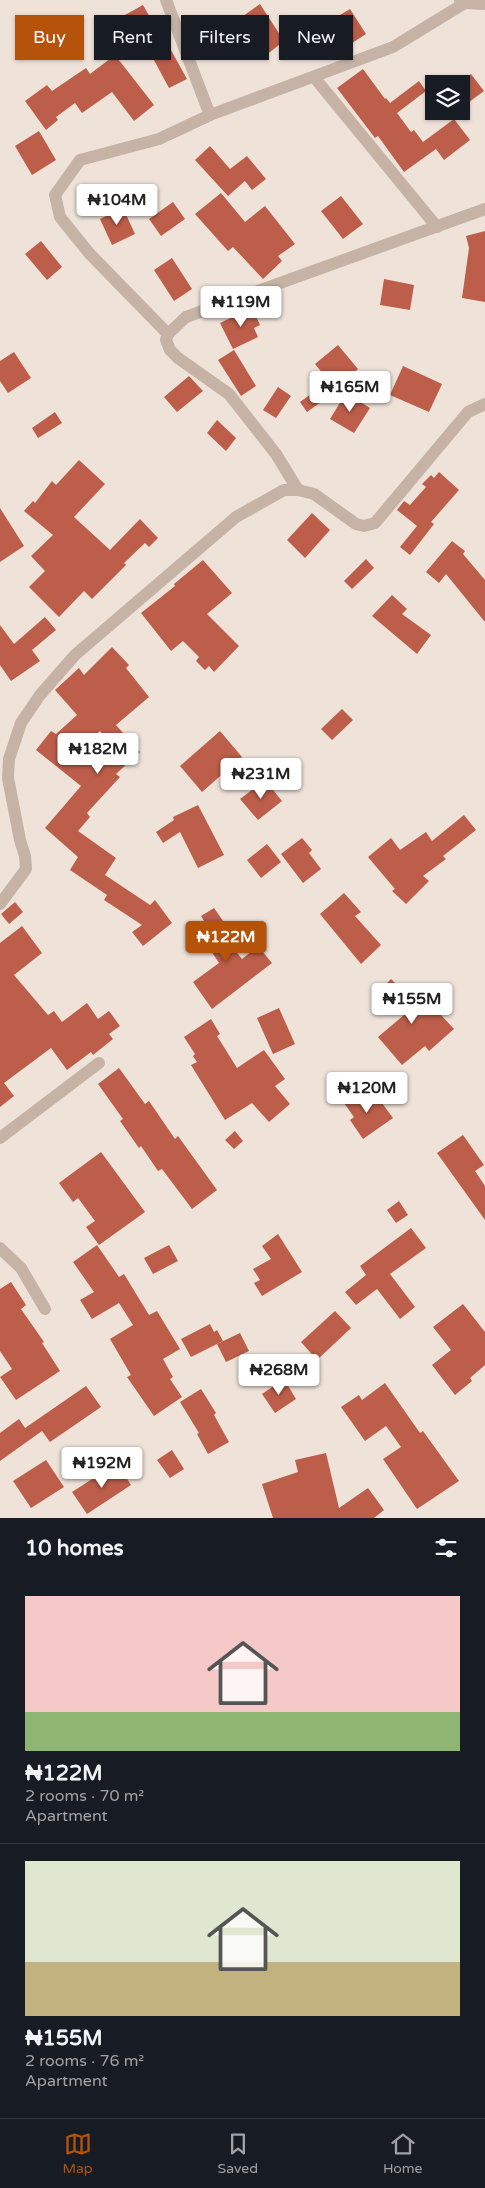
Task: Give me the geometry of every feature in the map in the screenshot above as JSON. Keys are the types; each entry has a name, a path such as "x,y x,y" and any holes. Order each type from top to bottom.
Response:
{"street":[{"path":"165,0 210,115"},
{"path":"168,334 89,253 60,217 55,195 80,160 159,139 210,115 393,46 463,1 485,4"},
{"path":"314,77 438,227"},
{"path":"298,490 276,454 229,394 178,358 170,350 166,340 168,334 186,317 485,209"},
{"path":"0,904 26,870 25,856 8,778 9,759 21,724 40,695 75,655 236,517 284,490 298,490 314,494 356,524 364,526 375,523 468,412 485,404"},
{"path":"0,1138 99,1063"},
{"path":"0,1248 21,1268 45,1309"}],"building":[{"path":"260,4 267,15 245,15"},
{"path":"143,5 149,15 125,15"},
{"path":"350,9 366,34 353,42 353,15 340,15"},
{"path":"269,18 279,33 279,45 269,53"},
{"path":"171,50 187,79 169,88 154,60 171,60"},
{"path":"108,60 119,60 154,105 134,121 112,92 82,113 75,103 56,117 58,120 46,130 25,101 47,85 52,91 86,68 90,74"},
{"path":"363,69 390,103 419,81 425,92 397,113 411,132 414,130 423,142 455,120 470,140 444,160 436,149 404,172 378,136 375,138 337,88"},
{"path":"471,74 484,91 470,101 470,75"},
{"path":"39,131 56,160 32,175 15,146"},
{"path":"210,146 230,169 247,156 266,179 252,190 245,181 228,196 195,160"},
{"path":"221,193 245,222 265,206 295,244 278,256 282,261 263,279 233,247 228,251 195,214"},
{"path":"341,196 363,224 343,239 321,211"},
{"path":"173,202 185,219 161,236 149,219"},
{"path":"123,208 135,234 112,245 100,219"},
{"path":"485,231 485,302 462,298 469,248 466,236"},
{"path":"41,241 62,267 47,280 25,254"},
{"path":"172,258 192,289 174,301 154,270"},
{"path":"384,279 414,285 410,310 380,305"},
{"path":"252,308 260,325 254,328 258,337 233,349 220,323"},
{"path":"338,345 358,369 336,387 339,389 307,412 300,402 318,389 313,383 324,375 315,364"},
{"path":"234,350 256,386 241,396 218,360"},
{"path":"14,352 31,378 8,393 0,381 0,361"},
{"path":"403,366 442,384 429,412 390,395"},
{"path":"189,376 203,391 177,412 164,397"},
{"path":"278,387 291,396 276,418 263,410"},
{"path":"346,393 370,408 354,433 330,419"},
{"path":"55,412 62,423 38,438 32,428"},
{"path":"217,420 236,438 226,451 207,433"},
{"path":"79,460 105,484 74,517 110,550 140,519 158,538 149,547 145,543 124,563 126,565 92,599 84,591 59,617 29,587 45,571 31,556 53,535 24,511 33,501 35,503 52,481 56,485"},
{"path":"439,472 459,490 431,522 434,524 410,555 400,547 417,526 397,510 404,501 410,505 426,487 422,484 431,475 434,478"},
{"path":"0,508 24,546 0,562"},
{"path":"312,513 330,530 305,558 287,540"},
{"path":"452,541 465,551 463,554 485,580 485,622 446,574 439,583 426,572"},
{"path":"366,559 374,568 352,589 344,581"},
{"path":"203,560 232,593 207,614 239,646 214,672 209,666 205,670 196,661 199,657 183,641 171,651 141,613 175,586 174,584"},
{"path":"392,595 407,609 402,614 431,635 417,654 372,616"},
{"path":"45,617 56,630 32,650 40,661 11,681 0,665 0,625 14,644"},
{"path":"112,647 129,665 126,668 149,697 116,725 140,752 116,774 120,777 87,813 90,817 78,831 116,858 105,875 150,905 155,900 172,923 143,946 132,932 142,925 104,900 107,895 70,870 78,857 45,828 81,786 36,750 51,731 56,734 77,715 55,690 79,668 84,675","holes":["100,731 116,750 99,768 77,751"]},
{"path":"342,709 353,720 332,740 321,729"},
{"path":"220,731 242,757 202,792 180,766"},
{"path":"265,780 282,801 258,820 240,799"},
{"path":"198,805 224,855 198,868 180,832 163,843 156,832 174,820 173,817"},
{"path":"464,815 476,830 443,856 446,859 423,876 429,881 406,904 392,891 395,889 368,857 391,838 400,850 426,832 432,841"},
{"path":"302,838 312,850 309,853 321,869 303,883 281,854"},
{"path":"267,844 281,862 261,878 247,860"},
{"path":"344,893 361,912 355,916 381,945 361,964 320,914"},
{"path":"15,902 23,912 9,924 1,914"},
{"path":"214,908 228,928 221,933 242,959 258,946 272,963 212,1009 193,982 219,963 197,930 206,924 201,916"},
{"path":"22,926 42,953 14,975 48,1015 54,1011 62,1022 87,1003 98,1019 109,1011 120,1026 109,1034 113,1039 93,1055 91,1052 67,1070 51,1048 4,1083 14,1096 0,1107 0,943"},
{"path":"391,979 419,1007 427,1000 454,1029 429,1051 425,1046 402,1065 378,1037 404,1015 379,991"},
{"path":"279,1008 295,1044 273,1054 257,1018"},
{"path":"211,1019 220,1034 217,1036 237,1068 264,1050 285,1079 275,1086 290,1104 269,1122 252,1103 225,1120 191,1065 197,1062 193,1056 195,1054 184,1037"},
{"path":"119,1068 145,1104 149,1101 175,1139 178,1136 217,1190 192,1209 162,1169 158,1171 141,1146 139,1148 120,1121 123,1119 98,1084"},
{"path":"362,1089 373,1104 379,1099 393,1118 363,1139 350,1120 354,1117 344,1103"},
{"path":"235,1131 243,1141 234,1149 225,1140"},
{"path":"463,1135 484,1165 475,1171 485,1186 485,1220 437,1153"},
{"path":"101,1152 145,1212 99,1245 86,1227 95,1221 78,1198 73,1202 59,1183"},
{"path":"399,1201 408,1215 396,1223 387,1210"},
{"path":"411,1228 426,1248 390,1274 415,1307 400,1319 377,1289 356,1305 345,1292 366,1275 360,1266"},
{"path":"278,1234 302,1272 262,1296 254,1283 260,1280 253,1269 271,1259 262,1246"},
{"path":"97,1245 119,1277 124,1274 149,1315 157,1311 180,1349 163,1359 173,1377 170,1379 182,1397 154,1416 127,1377 131,1375 110,1339 133,1325 119,1303 92,1319 80,1300 94,1292 73,1262"},
{"path":"169,1245 178,1261 153,1274 144,1258"},
{"path":"11,1282 26,1305 21,1309 44,1342 42,1343 60,1371 16,1400 0,1377 12,1369 0,1351 0,1289"},
{"path":"463,1304 485,1332 485,1365 470,1378 472,1381 455,1395 432,1365 451,1350 433,1327"},
{"path":"335,1311 351,1328 317,1360 301,1342"},
{"path":"210,1324 214,1332 217,1330 223,1341 191,1357 181,1339"},
{"path":"240,1333 249,1351 226,1362 217,1344"},
{"path":"284,1379 296,1399 275,1413 262,1394"},
{"path":"385,1383 420,1433 423,1431 459,1481 417,1509 383,1459 401,1447 386,1426 365,1441 341,1407 359,1395 362,1400"},
{"path":"86,1386 101,1407 50,1442 42,1431 0,1461 0,1433 19,1419 25,1428"},
{"path":"201,1389 216,1413 214,1415 229,1442 208,1454 197,1434 199,1433 180,1402"},
{"path":"172,1450 184,1469 170,1478 157,1460"},
{"path":"326,1453 339,1508 368,1488 384,1510 374,1518 273,1518 262,1484 298,1472 295,1460"},
{"path":"46,1460 64,1487 31,1508 13,1481"},
{"path":"117,1463 131,1485 87,1514 72,1492"}]}
